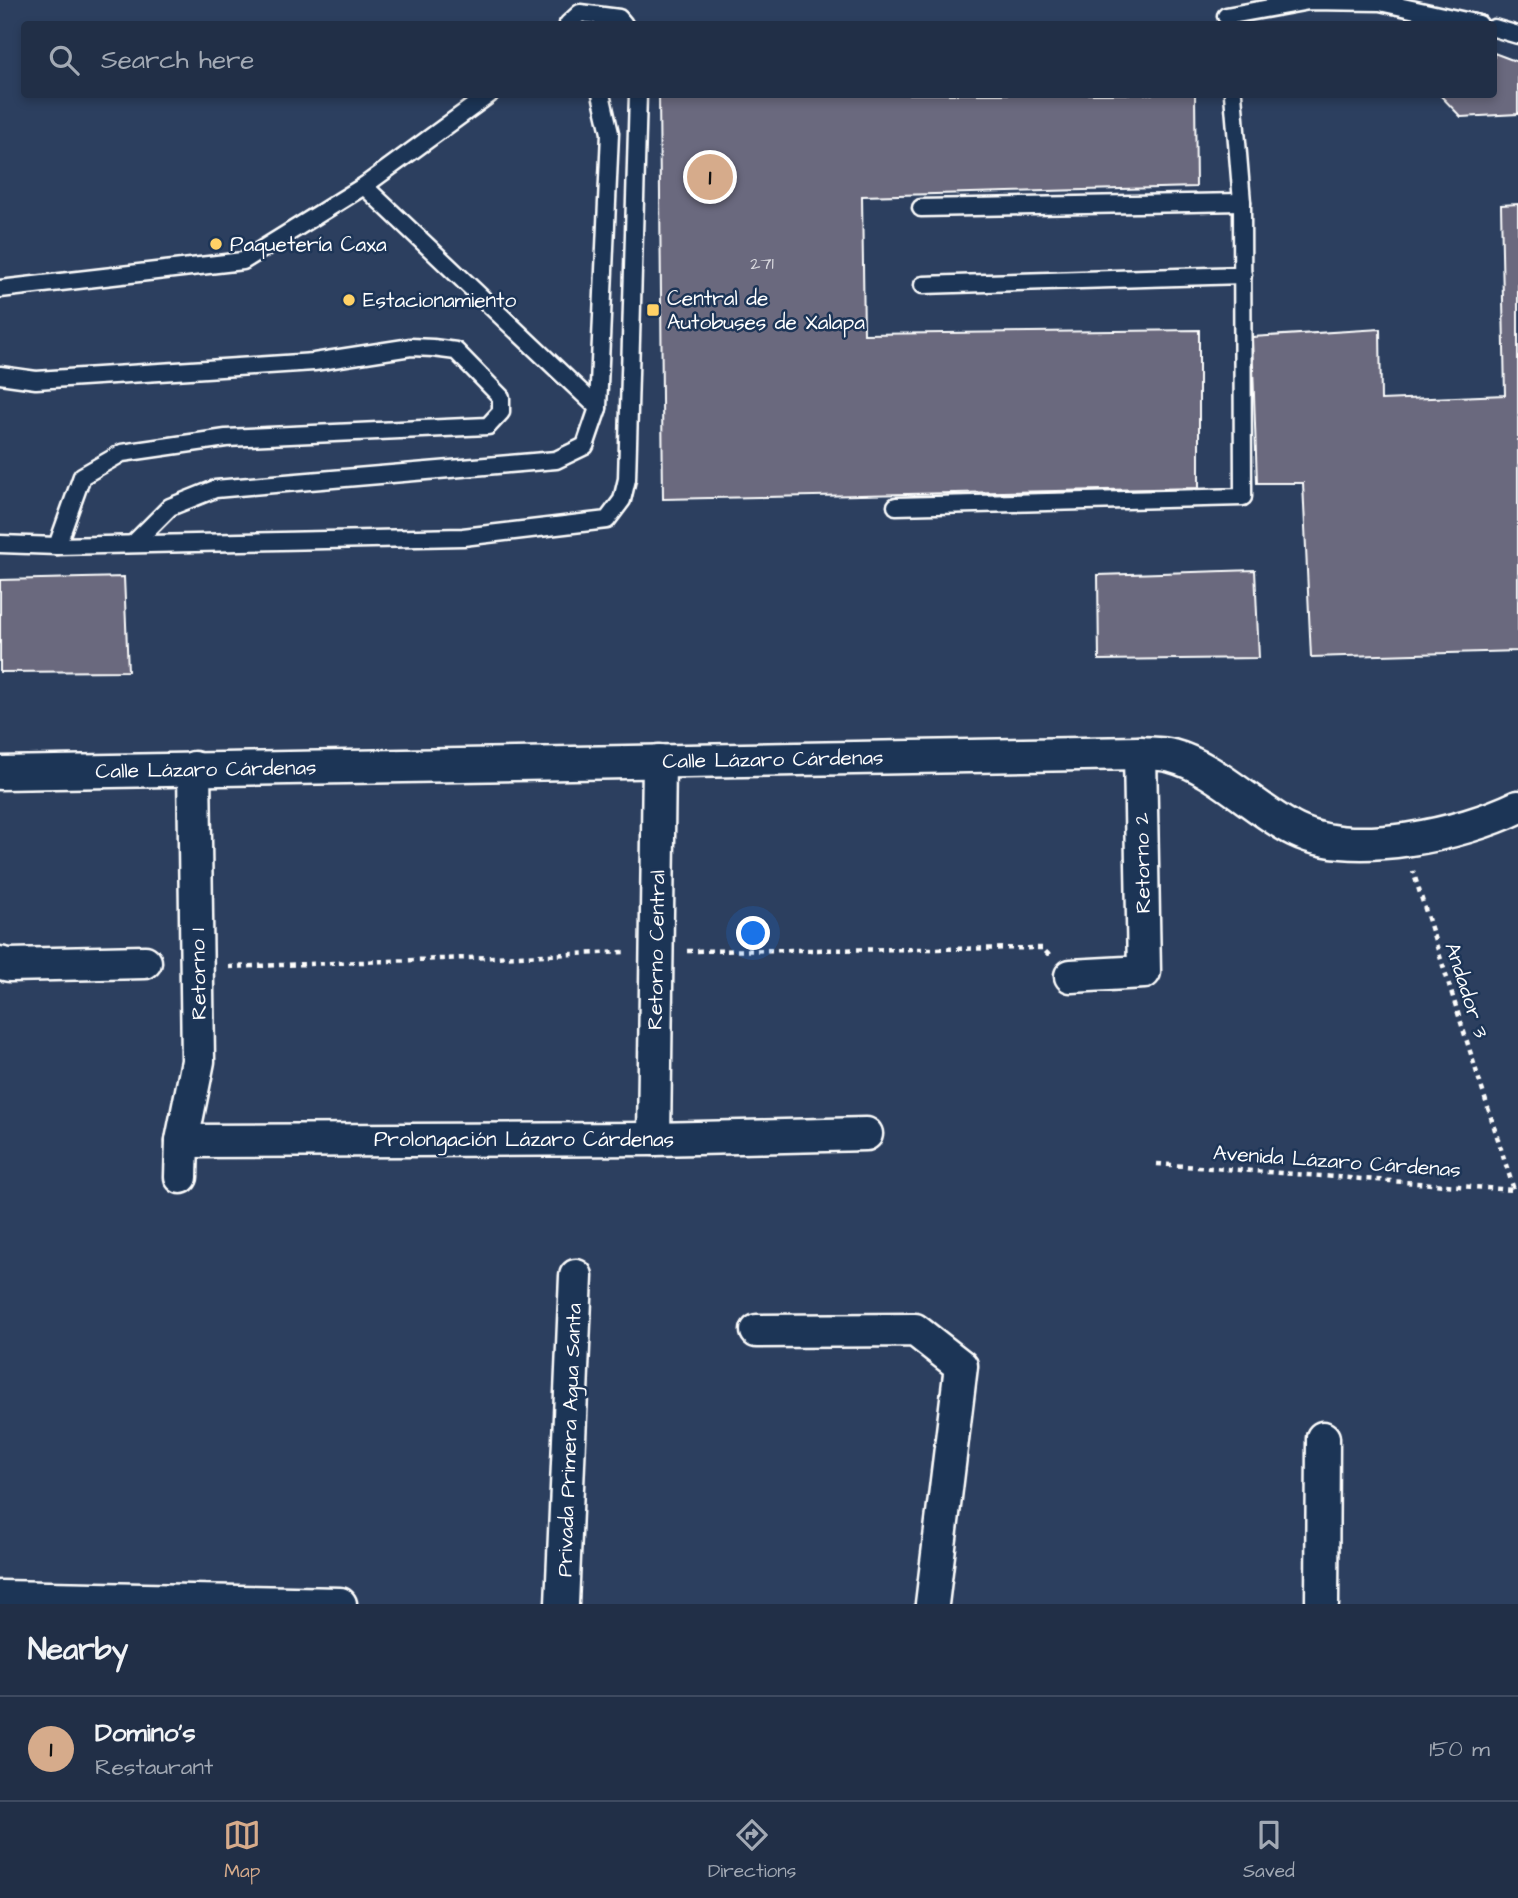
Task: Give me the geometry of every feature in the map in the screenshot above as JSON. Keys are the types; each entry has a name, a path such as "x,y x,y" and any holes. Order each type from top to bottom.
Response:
{"street":[{"name":"Calle Lázaro Cárdenas","path":"0,773 1140,753 1172,755 1196,766 1297,831 1348,843 1403,840 1453,831 1518,807"},
{"name":"Retorno 2","path":"1071,976 1144,972 1140,753"},
{"name":"Retorno Central","path":"654,1139 659,761"},
{"name":"Retorno 1","path":"181,1177 182,1141 198,1061 194,768"},
{"path":"0,963 145,962"},
{"name":"Prolongación Lázaro Cárdenas","path":"182,1141 654,1139 866,1134"},
{"name":"Privada Primera Agua Santa","path":"562,1604 576,1276"},
{"path":"757,1331 915,1330 961,1366 932,1604"},
{"path":"1322,1438 1322,1604"},
{"path":"0,1597 340,1604"}],"lane":[{"path":"1226,13 1309,1 1380,2 1466,21"},
{"path":"571,21 580,13 619,18 622,21"},
{"path":"1497,29 1518,35"},
{"path":"0,289 243,261 364,186 485,98"},
{"path":"134,542 170,507 215,489 556,460 585,446 598,408 610,132 602,98"},
{"path":"0,544 57,546 134,542 463,537 607,520 622,500 627,479 638,98"},
{"path":"896,506 1243,497 1242,202 1233,98"},
{"path":"364,186 598,408"},
{"path":"921,208 1242,202"},
{"path":"923,285 1243,275"},
{"path":"0,375 36,380 314,362 411,347 456,351 501,397 501,412 488,426 226,438 122,453 82,476 57,546"}],"path":[{"name":"Andador 3","path":"1403,840 1514,1190"},
{"name":"Avenida Lázaro Cárdenas","path":"1157,1164 1514,1190"}],"building":[{"path":"1497,54 1518,62 1518,114 1461,117 1443,98 1497,98"},
{"path":"659,98 1195,98 1196,187 862,196 864,334 1199,330 1199,488 663,499"},
{"path":"1518,204 1518,651 1311,657 1303,483 1257,483 1252,337 1380,329 1381,400 1505,395 1501,205"},
{"path":"1255,570 1259,658 1099,660 1098,575"},
{"path":"124,577 128,671 0,672 0,580"}],"place":[{"name":"Domino's","path":"710,177"},
{"name":"Paquetería Caxa","path":"216,244"},
{"name":"Estacionamiento","path":"349,300"},
{"name":"Central de Autobuses de Xalapa","path":"653,310"}]}
